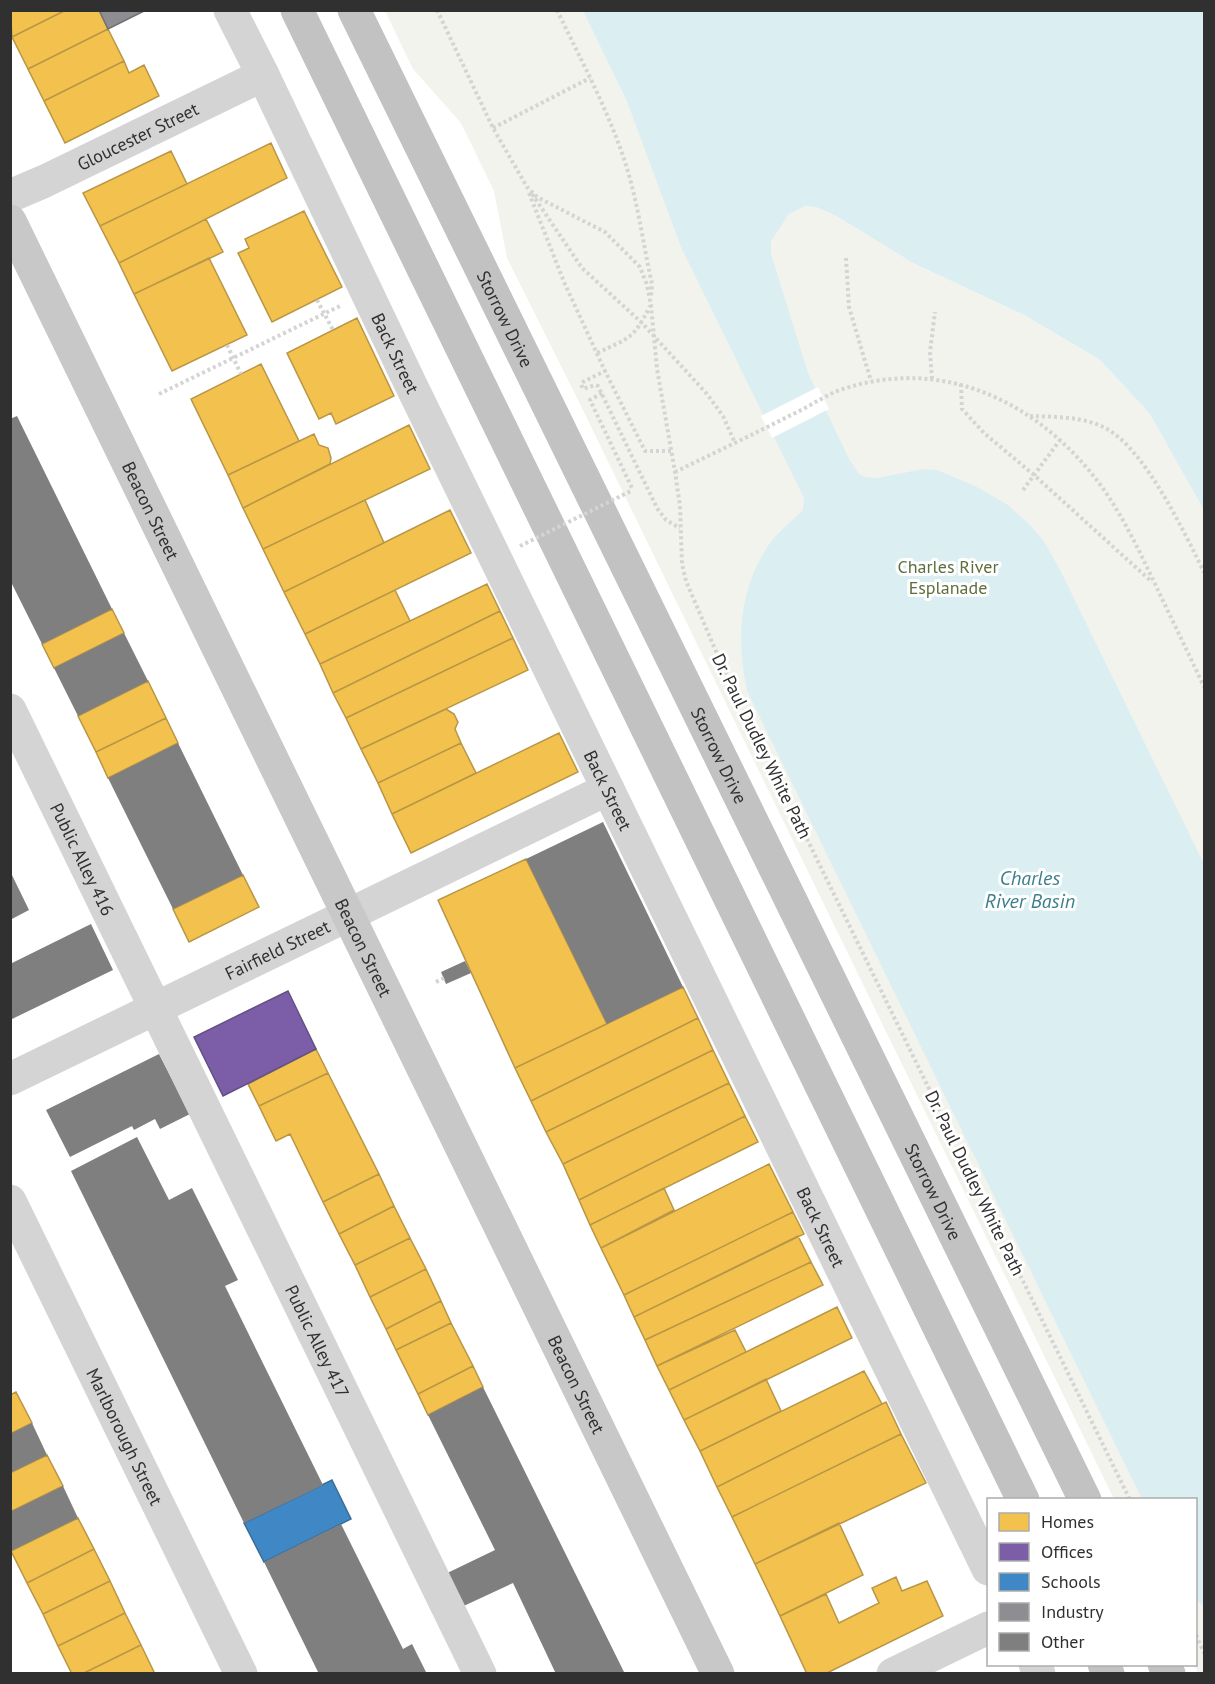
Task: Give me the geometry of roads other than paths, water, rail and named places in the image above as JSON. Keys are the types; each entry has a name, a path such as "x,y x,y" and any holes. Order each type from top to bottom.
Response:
{"highway":[{"path":"297,10 1022,1498"},
{"name":"Storrow Drive","path":"354,10 1084,1498"}],"main road":[{"name":"Beacon Street","path":"10,221 718,1674"}],"street":[{"name":"Back Street","path":"230,10 987,1567"},
{"name":"Gloucester Street","path":"10,196 263,75"},
{"name":"Public Alley 416","path":"10,710 156,1008"},
{"name":"Fairfield Street","path":"10,1079 608,789"},
{"name":"Public Alley 417","path":"156,1008 480,1674"},
{"name":"Marlborough Street","path":"10,1201 241,1674"},
{"path":"893,1674 987,1628"}],"water":[{"name":"Charles River Basin","path":"583,11 1204,11 1204,510 1150,414 1100,360 1026,316 913,263 838,217 816,207 805,206 789,214 771,241 771,254 808,373 849,459 859,474 878,478 923,469 937,470 977,487 1008,505 1044,541 1204,864 1204,1607 1197,1600 1197,1498 1142,1498 747,691 741,633 746,596 760,560 770,543 803,510 804,498 681,247 628,104"}],"park label":[{"name":"Charles River Esplanade","path":"948,576"}]}
